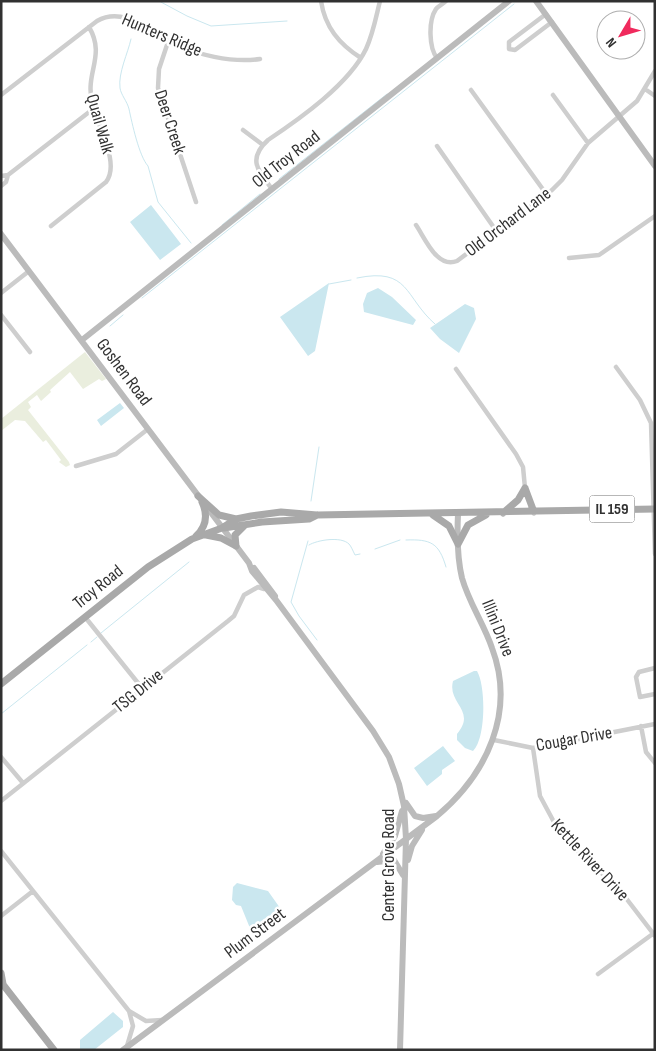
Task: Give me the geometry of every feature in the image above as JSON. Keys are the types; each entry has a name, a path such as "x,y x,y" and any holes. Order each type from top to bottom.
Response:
{"main road":[{"path":"525,488 534,512"},
{"path":"503,512 518,500 525,488"},
{"path":"199,498 219,515 236,519"},
{"path":"197,537 203,528 206,518 199,498"},
{"name":"IL 159","path":"458,514 654,510"},
{"name":"Troy Road","path":"222,528 236,519 281,512 317,515 458,514"},
{"path":"458,544 468,525 491,513"},
{"path":"430,514 445,522 458,544"},
{"name":"Troy Road","path":"1,684 165,554 197,537 222,528 309,519 317,515"},
{"path":"197,537 221,538 236,546 236,532 247,524"},
{"path":"1,973 2,983 54,1050"}],"street":[{"path":"321,1 324,15 332,32 344,45 361,58"},
{"path":"272,189 257,165 256,155 263,145 338,86 352,72 372,34 380,1"},
{"path":"437,58 432,46 432,21 436,9 446,1"},
{"name":"Old Troy Road","path":"82,340 509,1"},
{"path":"536,1 655,166"},
{"path":"546,14 509,42 509,49 515,50 552,22"},
{"name":"Hunters Ridge","path":"1,95 102,18 120,16 134,20 168,42 215,57 246,61 260,59"},
{"name":"Quail Walk","path":"51,226 106,182 112,173 110,157 93,109 89,83 97,58 97,47 89,27"},
{"name":"Deer Creek","path":"168,42 160,69 158,88 196,202"},
{"name":"Old Orchard Lane","path":"416,225 439,259 448,263 457,261 547,195 562,180 588,143 637,101 655,70"},
{"path":"645,89 655,96"},
{"path":"471,90 547,195"},
{"path":"553,94 588,143"},
{"path":"1,176 8,175 93,109"},
{"path":"243,130 263,145"},
{"path":"436,146 497,232"},
{"path":"1,186 6,182 8,175"},
{"path":"569,258 599,255 655,216"},
{"name":"Goshen Road","path":"1,234 222,528"},
{"path":"1,293 29,271"},
{"path":"1,315 30,352"},
{"path":"616,368 640,400 651,423 655,554"},
{"path":"456,369 516,454 522,467 525,488"},
{"path":"76,466 116,454 148,429"},
{"name":"Illini Drive","path":"406,839 437,816 464,791 478,773 494,740 500,705 498,667 487,633 466,590 460,566 458,514"},
{"name":"Center Grove Road","path":"222,528 263,578 276,600 382,743 394,770 402,796 406,839 400,1050"},
{"name":"Center Grove Road","path":"249,563 252,571 276,600"},
{"name":"TSG Drive","path":"1,801 234,616 247,592 261,587 270,594"},
{"path":"85,617 142,688"},
{"path":"655,668 639,672 636,677 640,697 655,694"},
{"name":"Cougar Drive","path":"494,740 533,748 655,724"},
{"path":"641,726 646,752 655,764"},
{"name":"Kettle River Drive","path":"533,748 541,797 554,824 574,847 619,889 654,934"},
{"path":"1,756 24,784"},
{"path":"402,796 409,810 415,816 423,818 437,816"},
{"path":"377,861 398,827 402,796"},
{"path":"405,876 415,839 437,816"},
{"name":"Plum Street","path":"125,1048 406,839"},
{"path":"1,851 129,1010 146,1021 162,1020"},
{"path":"377,861 394,860 405,876"},
{"path":"1,916 33,891"},
{"path":"598,974 654,934"},
{"path":"125,1048 133,1026 129,1010"}],"green space":[{"path":"85,352 106,379 102,381 99,379 83,389 70,372 41,401 37,395 28,402 31,407 28,410 69,462 70,465 66,467 59,462 61,460 46,440 43,442 25,421 15,420 1,431 1,419"}],"water":[{"path":"151,205 181,244 160,260 130,222"},
{"path":"329,283 315,351 308,356 280,317"},
{"path":"378,288 392,297 416,320 413,325 364,312 363,304 367,293"},
{"path":"465,304 474,308 476,319 459,353 440,339 430,328"},
{"path":"120,403 124,408 101,426 97,420"},
{"path":"477,671 480,678 483,712 480,736 473,751 465,748 457,740 457,734 464,719 452,689 453,681"},
{"path":"443,746 455,761 442,770 442,774 427,786 414,768"},
{"path":"237,883 268,891 285,915 254,938 241,906 236,905 232,900 233,887"},
{"path":"113,1012 123,1021 123,1027 94,1050 80,1050 80,1040"}],"waterway":[{"path":"159,1 211,26 287,21"},
{"path":"142,298 514,4"},
{"path":"131,39 120,76 121,91 128,106 134,131 148,166 158,202 191,243"},
{"path":"279,179 387,94"},
{"path":"222,225 260,194"},
{"path":"357,278 374,276 387,277 397,281 435,324"},
{"path":"329,284 351,280"},
{"path":"110,326 123,315"},
{"path":"311,501 319,447"},
{"path":"309,545 323,540 335,539 349,544 355,555 360,554"},
{"path":"375,549 400,540"},
{"path":"406,540 422,540 433,544 440,553 446,567"},
{"path":"308,541 291,602 317,640"},
{"path":"101,633 189,562"},
{"path":"91,642 97,637"},
{"path":"1,714 87,645"}]}
